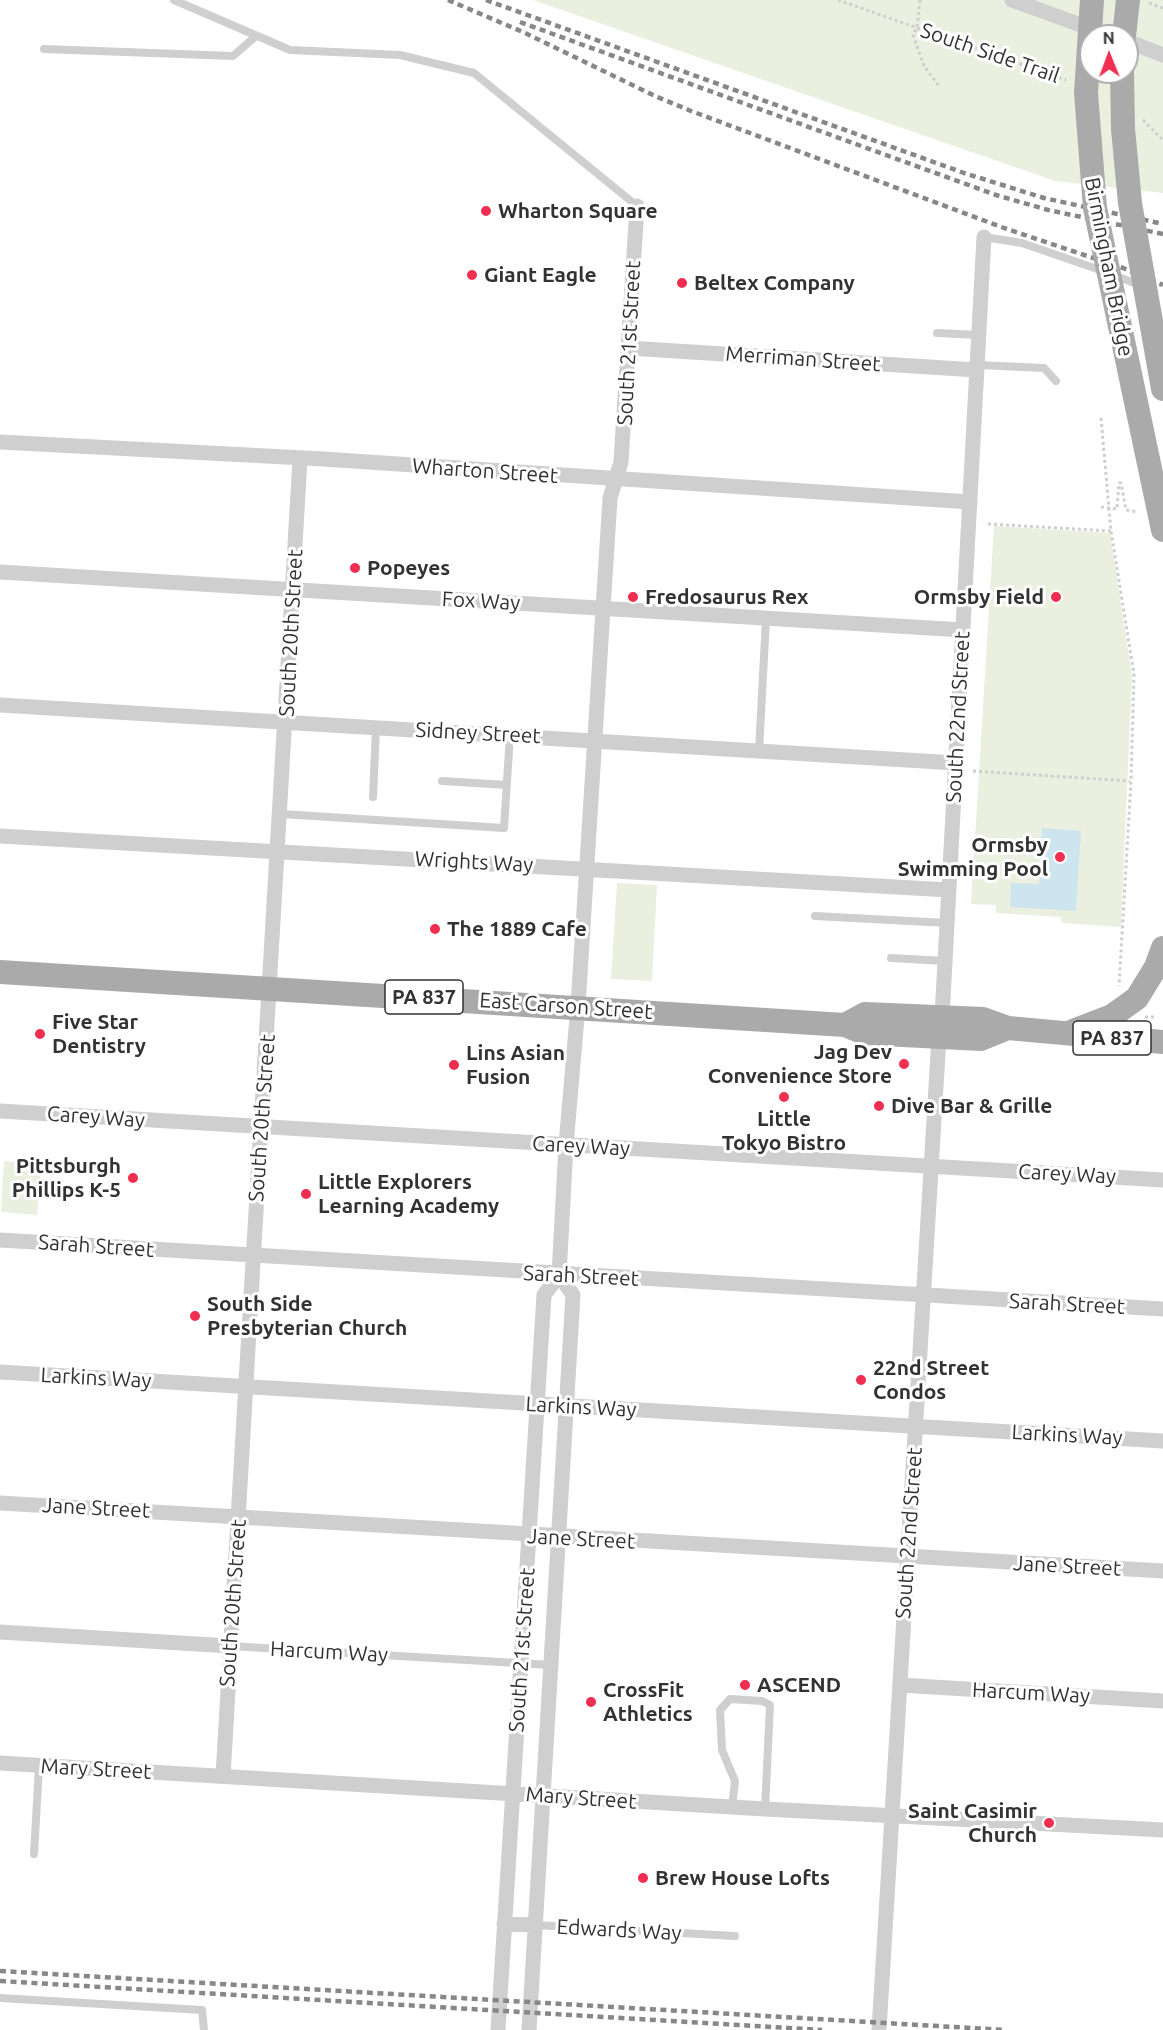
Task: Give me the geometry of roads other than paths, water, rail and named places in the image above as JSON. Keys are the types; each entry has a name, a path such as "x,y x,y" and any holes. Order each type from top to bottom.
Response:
{"main road":[{"name":"Birmingham Bridge","path":"1092,0 1086,93 1095,208 1163,530"},
{"path":"1125,24 1128,0"},
{"name":"Birmingham Bridge","path":"1122,84 1123,129 1130,203 1163,389"},
{"path":"1061,1034 1098,1023 1125,1008 1146,986 1163,948"},
{"name":"East Carson Street","path":"0,972 578,1006 845,1025 865,1014 940,1027 983,1019 1008,1028 1163,1042"}],"street":[{"path":"1012,0 1079,24"},
{"path":"1139,46 1163,55"},
{"name":"South 21st Street","path":"498,2030 544,1295 559,1275 610,498 621,462 637,206"},
{"name":"South 22nd Street","path":"879,2030 925,1295 930,1166 945,961 984,237"},
{"name":"Merriman Street","path":"628,348 977,367"},
{"name":"Wharton Street","path":"0,442 970,502"},
{"name":"South 20th Street","path":"223,1776 271,988 300,459"},
{"name":"Fox Way","path":"0,573 963,630"},
{"name":"Sidney Street","path":"0,705 956,764"},
{"name":"Wrights Way","path":"0,836 279,850 949,890"},
{"name":"Carey Way","path":"0,1111 1163,1180"},
{"name":"Sarah Street","path":"0,1240 559,1275 1163,1309"},
{"name":"South 21st Street","path":"529,2030 573,1295 559,1275"},
{"name":"Larkins Way","path":"0,1372 1163,1441"},
{"name":"Jane Street","path":"0,1503 558,1538 1163,1571"},
{"name":"Harcum Way","path":"0,1632 230,1646"},
{"name":"Harcum Way","path":"900,1685 1163,1701"},
{"name":"Mary Street","path":"0,1763 765,1809 1163,1830"},
{"name":"Edwards Way","path":"504,1924 535,1925"}],"lane":[{"path":"174,0 290,50 400,55 474,73 637,206"},
{"path":"44,49 233,56 256,36"},
{"path":"984,237 1022,243 1066,256 1152,290"},
{"path":"937,333 979,335"},
{"path":"977,367 1044,368 1056,381"},
{"path":"759,751 766,619"},
{"path":"373,797 376,727"},
{"path":"281,814 504,828 510,735"},
{"path":"441,781 507,785"},
{"path":"815,916 947,923"},
{"path":"891,958 945,961"},
{"name":"Harcum Way","path":"230,1646 551,1665"},
{"path":"732,1807 735,1781 722,1750 720,1710 730,1700 762,1701 770,1705 765,1809"},
{"path":"34,1854 39,1766"},
{"name":"Edwards Way","path":"535,1925 735,1936"},
{"path":"0,1998 202,2010 204,2030"}],"water":[{"name":"Ormsby Swimming Pool","path":"1042,828 1081,831 1076,911 1010,907 1011,883 1039,884"}],"railway":[{"path":"448,0 523,32 691,111 1004,228 1123,268 1163,285"},
{"path":"486,0 964,173 1044,198 1163,224"},
{"path":"520,22 996,195 1048,210 1163,234"},
{"path":"0,1971 1005,2030"},
{"path":"0,1981 822,2030"}],"place":[{"name":"Wharton Square","path":"486,211"},
{"name":"Giant Eagle","path":"472,275"},
{"name":"Beltex Company","path":"682,283"},
{"name":"Popeyes","path":"355,568"},
{"name":"Fredosaurus Rex","path":"633,597"},
{"name":"Ormsby Field","path":"1056,597"},
{"name":"Ormsby Swimming Pool","path":"1060,857"},
{"name":"The 1889 Cafe","path":"435,929"},
{"name":"Five Star Dentistry","path":"40,1034"},
{"name":"Jag Dev Convenience Store","path":"904,1064"},
{"name":"Lins Asian Fusion","path":"454,1065"},
{"name":"Little Tokyo Bistro","path":"784,1097"},
{"name":"Dive Bar & Grille","path":"879,1106"},
{"name":"Pittsburgh Phillips K-5","path":"133,1178"},
{"name":"Little Explorers Learning Academy","path":"306,1194"},
{"name":"South Side Presbyterian Church","path":"195,1316"},
{"name":"22nd Street Condos","path":"861,1380"},
{"name":"ASCEND","path":"745,1685"},
{"name":"CrossFit Athletics","path":"591,1702"},
{"name":"Saint Casimir Church","path":"1049,1823"},
{"name":"Brew House Lofts","path":"643,1878"}]}
